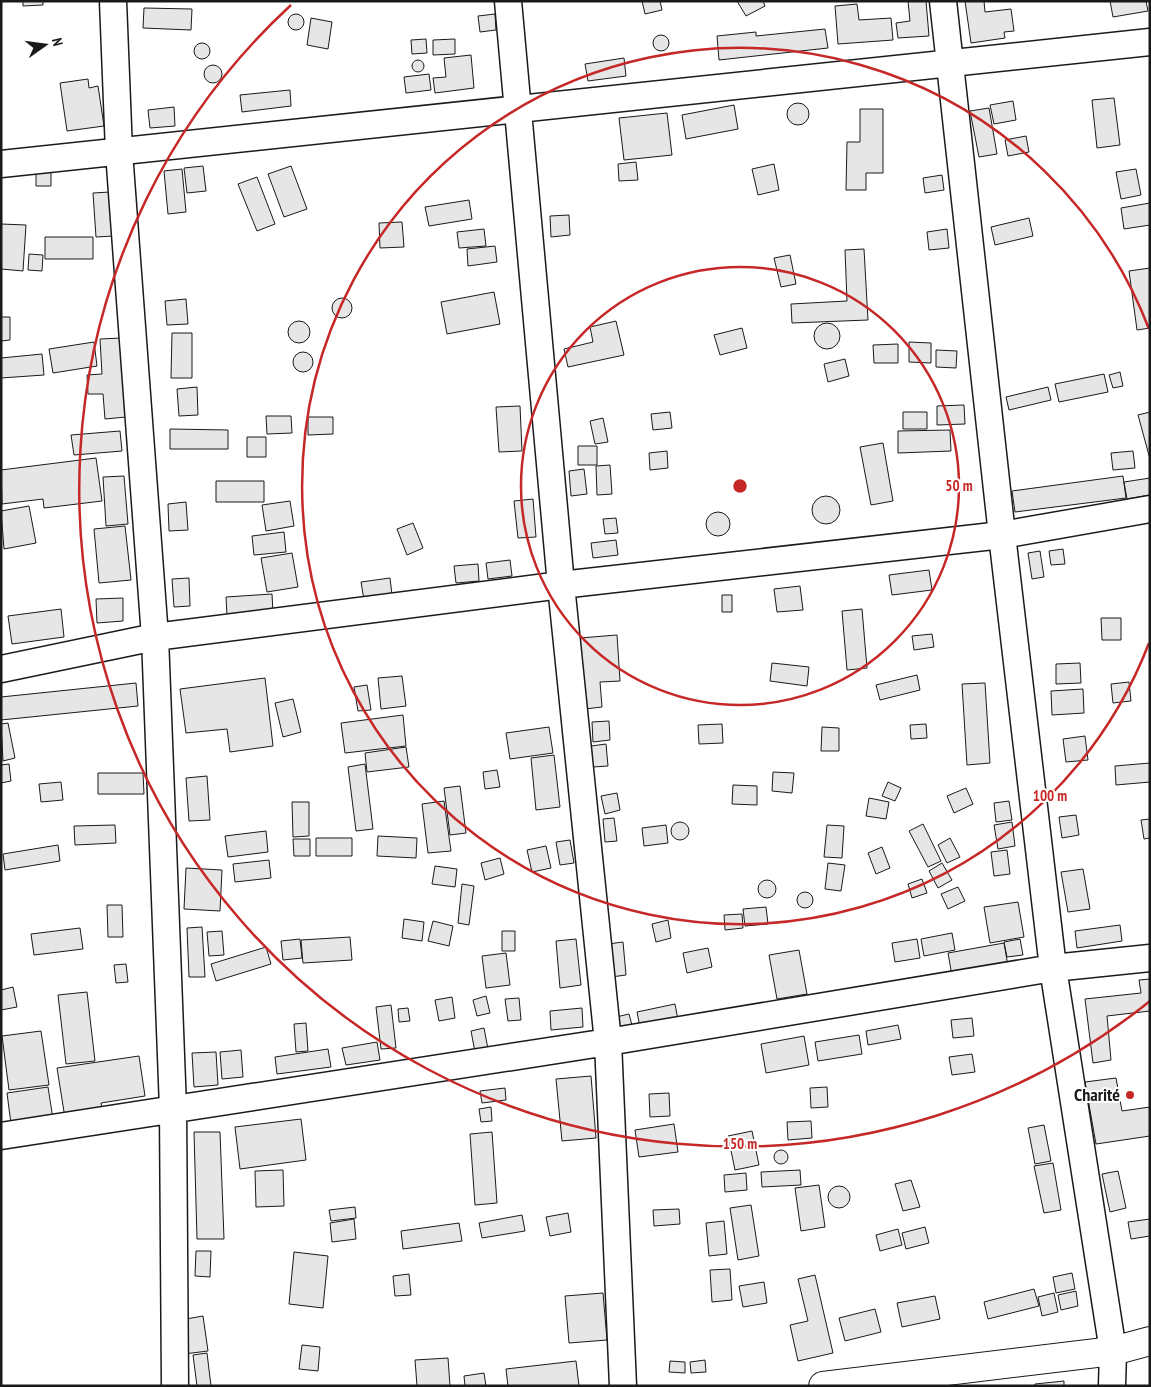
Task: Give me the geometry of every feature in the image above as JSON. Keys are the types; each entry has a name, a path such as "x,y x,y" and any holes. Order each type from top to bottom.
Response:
{"main road":[{"path":"823,1386 1113,1351 1150,1341"}],"street":[{"path":"113,1 119,152 155,637 173,1108 175,1386"},
{"path":"508,1 561,585 608,1042 623,1386"},
{"path":"943,1 1002,536 1053,968 1113,1351 1112,1386"},
{"path":"1,164 950,65 1150,42"},
{"path":"1,669 155,637 561,585 1002,536 1150,509"},
{"path":"1,1136 608,1042 1053,968 1150,958"}],"building":[{"path":"23,1 43,1 43,5 23,6"},
{"path":"642,1 660,1 662,10 645,14"},
{"path":"737,1 763,1 765,6 746,16"},
{"path":"908,1 926,1 929,36 898,38 896,23 910,21"},
{"path":"965,1 984,1 985,12 1011,9 1014,31 1004,32 1005,38 971,43"},
{"path":"1110,1 1146,1 1148,11 1113,17"},
{"path":"857,4 859,20 891,18 893,40 838,44 835,6"},
{"path":"144,8 192,9 191,30 143,28"},
{"path":"296,14 302,16 304,22 302,28 296,30 290,28 288,22 290,16"},
{"path":"495,14 496,30 480,32 478,16"},
{"path":"311,18 332,22 328,49 307,45"},
{"path":"825,29 828,48 719,60 717,36 756,32 756,36"},
{"path":"658,35 664,35 669,40 667,49 658,51 653,46 653,40"},
{"path":"426,39 427,53 412,54 411,40"},
{"path":"455,39 455,54 433,55 433,40"},
{"path":"202,43 208,45 210,51 208,57 202,59 196,57 194,51 196,45"},
{"path":"471,55 474,88 435,93 433,78 446,77 444,58"},
{"path":"624,58 626,76 588,81 585,64"},
{"path":"418,60 424,66 418,72 412,66"},
{"path":"209,65 217,65 222,70 220,81 209,83 204,78 204,70"},
{"path":"429,74 431,90 406,93 404,77"},
{"path":"88,79 89,88 98,86 104,126 67,131 60,83"},
{"path":"290,90 291,106 242,112 240,95"},
{"path":"1114,98 1120,145 1097,148 1092,100"},
{"path":"1013,101 1016,120 994,124 990,105"},
{"path":"798,103 808,110 809,114 802,124 798,125 788,118 787,114 794,104"},
{"path":"734,105 738,129 686,139 682,115"},
{"path":"174,107 175,126 150,128 148,110"},
{"path":"989,108 997,154 979,157 970,111"},
{"path":"860,109 883,109 883,173 866,173 866,190 846,190 847,142 860,142"},
{"path":"667,113 672,155 624,160 619,118"},
{"path":"1026,136 1029,152 1008,156 1005,140"},
{"path":"636,162 638,180 619,181 618,164"},
{"path":"774,164 779,190 758,195 752,169"},
{"path":"203,166 206,191 187,193 184,168"},
{"path":"291,166 307,209 284,217 268,174"},
{"path":"51,167 51,186 36,186 36,168"},
{"path":"182,169 186,212 168,214 164,171"},
{"path":"1136,169 1141,195 1121,199 1116,172"},
{"path":"942,175 944,190 925,193 923,178"},
{"path":"257,177 275,224 257,231 238,184"},
{"path":"110,192 114,236 96,237 93,193"},
{"path":"469,200 472,219 429,226 425,207"},
{"path":"1150,203 1150,225 1124,229 1121,208"},
{"path":"569,215 570,235 551,237 550,216"},
{"path":"1029,218 1033,236 995,245 991,227"},
{"path":"402,222 404,247 380,248 379,223"},
{"path":"1,224 26,225 23,271 1,269"},
{"path":"484,229 486,246 459,248 457,232"},
{"path":"947,229 949,248 929,250 927,232"},
{"path":"45,237 93,237 93,259 45,259"},
{"path":"495,246 497,262 468,266 467,249"},
{"path":"864,249 868,320 792,323 791,304 847,301 845,250"},
{"path":"29,254 43,255 42,271 28,270"},
{"path":"790,255 796,284 781,287 774,258"},
{"path":"1150,268 1150,328 1137,330 1129,271"},
{"path":"494,292 500,324 447,334 441,302"},
{"path":"342,298 349,301 352,308 349,315 342,318 335,315 332,308 335,301"},
{"path":"186,299 188,324 167,325 165,301"},
{"path":"1,317 10,317 10,340 1,341"},
{"path":"299,321 307,324 310,332 307,340 299,343 291,340 288,332 291,324"},
{"path":"616,321 624,355 568,367 564,349 593,342 590,327"},
{"path":"827,323 836,327 840,336 836,345 827,349 818,345 814,336 818,327"},
{"path":"742,328 747,348 720,355 714,335"},
{"path":"172,333 192,333 192,378 171,378"},
{"path":"121,338 126,417 105,419 103,394 88,394 87,375 102,374 100,339"},
{"path":"94,342 97,366 53,373 49,349"},
{"path":"909,342 931,343 931,363 909,362"},
{"path":"898,344 898,363 874,363 873,345"},
{"path":"936,350 957,351 956,368 936,367"},
{"path":"299,352 307,352 313,358 313,366 307,372 299,372 293,366 293,358"},
{"path":"42,354 44,375 1,378 1,358"},
{"path":"845,359 849,376 828,382 824,364"},
{"path":"1120,372 1123,386 1113,388 1109,375"},
{"path":"1104,374 1108,392 1059,402 1055,384"},
{"path":"197,387 198,415 179,416 177,389"},
{"path":"1048,387 1051,400 1009,410 1006,397"},
{"path":"964,405 965,424 937,425 937,406"},
{"path":"520,406 522,451 499,452 496,407"},
{"path":"670,412 672,428 653,430 651,414"},
{"path":"903,412 927,412 927,429 903,429"},
{"path":"1150,412 1150,459 1138,415"},
{"path":"266,416 291,416 292,433 267,434"},
{"path":"308,417 333,417 333,434 308,435"},
{"path":"603,418 608,442 595,444 590,421"},
{"path":"170,429 228,430 228,449 170,449"},
{"path":"950,430 951,451 898,453 898,431"},
{"path":"120,431 122,451 74,455 71,435"},
{"path":"247,437 266,437 266,457 247,457"},
{"path":"883,443 893,501 871,505 860,447"},
{"path":"578,446 597,446 597,465 578,465"},
{"path":"667,451 668,468 650,470 649,453"},
{"path":"1133,451 1135,468 1113,470 1111,453"},
{"path":"96,458 102,501 44,508 43,499 2,504 1,470"},
{"path":"610,465 612,494 597,495 596,466"},
{"path":"584,469 587,494 571,496 569,471"},
{"path":"124,476 128,524 106,526 103,477"},
{"path":"1123,476 1126,498 1015,512 1012,491"},
{"path":"1150,478 1150,495 1127,499 1124,482"},
{"path":"216,481 264,481 264,502 216,502"},
{"path":"826,496 836,500 840,510 836,520 826,524 816,520 812,510 816,500"},
{"path":"533,499 536,537 518,538 514,501"},
{"path":"290,501 294,526 266,531 262,505"},
{"path":"186,502 188,530 169,531 168,504"},
{"path":"29,506 36,543 4,549 1,511"},
{"path":"718,512 726,516 730,524 726,532 718,536 710,532 706,524 710,516"},
{"path":"616,518 618,533 605,534 603,519"},
{"path":"413,523 423,548 407,555 397,529"},
{"path":"125,526 131,580 99,583 94,529"},
{"path":"284,532 286,552 254,555 252,536"},
{"path":"616,540 618,555 593,558 591,543"},
{"path":"1063,549 1065,564 1051,565 1049,551"},
{"path":"1040,551 1044,577 1032,579 1028,553"},
{"path":"292,553 298,587 267,592 261,558"},
{"path":"510,560 512,576 488,579 486,563"},
{"path":"478,564 479,581 456,583 454,566"},
{"path":"929,570 932,590 892,595 889,575"},
{"path":"189,578 190,606 174,607 172,579"},
{"path":"390,578 392,595 364,600 361,582"},
{"path":"800,586 803,610 777,612 774,589"},
{"path":"272,594 273,613 227,615 226,597"},
{"path":"722,595 732,595 732,612 722,612"},
{"path":"123,598 123,621 97,623 96,599"},
{"path":"61,609 64,637 12,644 8,616"},
{"path":"862,609 867,668 847,670 842,611"},
{"path":"1101,618 1121,618 1121,640 1102,640"},
{"path":"932,634 934,647 914,650 912,636"},
{"path":"617,635 620,681 600,682 602,707 585,709 580,638"},
{"path":"772,663 809,667 807,686 770,681"},
{"path":"1080,663 1081,683 1056,684 1056,664"},
{"path":"917,675 920,690 880,700 876,685"},
{"path":"402,676 406,706 381,709 378,678"},
{"path":"265,678 273,746 230,752 227,729 186,733 180,689"},
{"path":"1129,682 1131,701 1113,703 1111,684"},
{"path":"136,683 138,706 1,720 1,697"},
{"path":"985,683 990,763 967,765 962,684"},
{"path":"367,685 371,710 358,711 354,687"},
{"path":"1083,689 1084,713 1052,715 1051,691"},
{"path":"293,699 301,732 283,737 275,703"},
{"path":"403,715 406,746 345,753 341,723"},
{"path":"609,721 610,740 593,742 592,722"},
{"path":"8,723 15,758 3,761 1,724"},
{"path":"722,724 723,743 699,744 698,725"},
{"path":"926,724 927,738 911,739 910,725"},
{"path":"549,727 553,753 510,759 506,733"},
{"path":"822,727 839,728 839,751 821,751"},
{"path":"1085,736 1088,760 1066,762 1063,739"},
{"path":"606,744 608,766 593,767 591,746"},
{"path":"406,747 409,767 367,772 365,753"},
{"path":"554,755 560,807 536,810 531,758"},
{"path":"1150,763 1150,782 1116,785 1115,766"},
{"path":"9,764 11,781 1,783 1,765"},
{"path":"365,764 373,829 356,831 348,767"},
{"path":"497,770 500,787 485,789 483,772"},
{"path":"773,772 794,773 792,793 772,791"},
{"path":"98,773 143,773 144,794 98,794"},
{"path":"207,776 210,820 189,821 186,778"},
{"path":"61,782 63,800 41,802 39,784"},
{"path":"888,782 901,788 895,801 882,796"},
{"path":"733,785 757,786 757,805 732,804"},
{"path":"460,786 466,833 450,835 444,788"},
{"path":"966,788 973,804 954,813 947,796"},
{"path":"617,793 620,810 605,814 601,796"},
{"path":"869,798 889,802 886,819 866,816"},
{"path":"444,801 451,851 428,853 422,804"},
{"path":"1009,801 1012,820 996,822 994,803"},
{"path":"292,802 309,802 309,836 293,837"},
{"path":"1076,815 1079,835 1062,838 1059,817"},
{"path":"614,818 617,841 605,842 603,819"},
{"path":"1150,819 1150,838 1144,839 1141,820"},
{"path":"680,822 686,825 689,831 686,837 680,840 674,837 671,831 674,825"},
{"path":"1012,822 1015,846 998,849 994,825"},
{"path":"923,824 941,861 928,867 909,831"},
{"path":"115,825 116,843 75,845 74,826"},
{"path":"666,825 668,843 644,846 642,828"},
{"path":"827,825 844,826 842,858 824,857"},
{"path":"266,831 268,852 228,857 225,836"},
{"path":"378,836 417,838 416,858 377,856"},
{"path":"316,838 352,838 352,856 316,856"},
{"path":"950,838 960,857 947,863 938,845"},
{"path":"293,839 310,839 310,856 294,856"},
{"path":"570,840 574,863 560,865 556,842"},
{"path":"58,845 60,861 5,870 3,854"},
{"path":"546,846 551,868 532,872 527,850"},
{"path":"882,847 890,868 876,874 868,853"},
{"path":"1007,850 1010,874 994,876 991,852"},
{"path":"500,858 504,874 485,880 481,863"},
{"path":"269,860 271,878 235,882 233,864"},
{"path":"828,863 845,865 841,891 825,889"},
{"path":"942,863 952,880 938,888 929,871"},
{"path":"435,866 457,869 455,887 432,884"},
{"path":"186,868 222,870 220,911 184,909"},
{"path":"1083,869 1090,909 1068,912 1061,872"},
{"path":"922,879 927,893 912,898 908,884"},
{"path":"767,880 773,883 776,889 773,895 767,898 761,895 758,889 761,883"},
{"path":"462,884 474,886 469,925 458,923"},
{"path":"958,887 965,901 948,909 941,894"},
{"path":"802,892 808,892 813,897 811,906 802,908 797,903 797,897"},
{"path":"1018,902 1024,937 990,943 984,907"},
{"path":"107,905 122,905 123,937 108,937"},
{"path":"766,907 768,924 745,926 743,909"},
{"path":"742,914 743,928 725,930 724,915"},
{"path":"404,919 424,922 422,941 402,938"},
{"path":"668,920 671,938 656,942 652,924"},
{"path":"433,921 453,926 449,946 428,941"},
{"path":"1120,925 1122,941 1077,948 1075,931"},
{"path":"202,927 205,977 189,977 187,928"},
{"path":"80,928 83,949 34,955 31,934"},
{"path":"222,931 224,955 209,956 207,932"},
{"path":"502,931 515,931 515,951 502,951"},
{"path":"952,933 955,950 924,956 921,939"},
{"path":"350,937 352,960 303,963 301,940"},
{"path":"300,939 302,958 283,960 281,941"},
{"path":"576,939 581,985 560,988 556,941"},
{"path":"917,939 920,958 895,962 892,943"},
{"path":"1020,939 1023,955 1007,957 1004,942"},
{"path":"623,942 626,975 611,977 608,944"},
{"path":"1004,943 1008,966 952,976 948,953"},
{"path":"266,947 271,964 216,981 211,964"},
{"path":"708,948 712,967 687,973 683,953"},
{"path":"799,950 807,994 777,999 769,955"},
{"path":"506,953 510,985 486,988 482,956"},
{"path":"126,964 128,982 116,983 114,965"},
{"path":"1150,979 1150,1011 1107,1016 1111,1060 1093,1063 1085,999 1141,993 1139,980"},
{"path":"13,987 17,1007 1,1010 1,990"},
{"path":"87,992 95,1061 66,1064 58,995"},
{"path":"486,996 490,1013 477,1016 473,1000"},
{"path":"452,997 455,1018 439,1021 435,1000"},
{"path":"519,998 521,1020 508,1021 505,999"},
{"path":"675,1004 678,1020 640,1027 637,1012"},
{"path":"391,1005 396,1048 381,1049 376,1007"},
{"path":"408,1008 410,1021 399,1022 398,1009"},
{"path":"582,1008 583,1027 551,1030 550,1011"},
{"path":"629,1014 633,1029 616,1033 612,1018"},
{"path":"972,1018 974,1036 953,1038 951,1020"},
{"path":"306,1023 308,1051 296,1052 294,1024"},
{"path":"898,1025 901,1039 868,1045 866,1031"},
{"path":"484,1028 488,1049 475,1052 471,1031"},
{"path":"41,1031 49,1085 9,1090 2,1036"},
{"path":"859,1035 862,1054 818,1061 815,1042"},
{"path":"804,1036 809,1065 766,1073 761,1044"},
{"path":"377,1042 380,1060 346,1065 342,1048"},
{"path":"328,1049 331,1067 277,1074 275,1057"},
{"path":"241,1050 243,1077 222,1079 220,1052"},
{"path":"216,1052 218,1085 194,1087 192,1053"},
{"path":"972,1054 975,1072 952,1075 949,1057"},
{"path":"139,1056 145,1096 101,1103 103,1113 65,1118 57,1068"},
{"path":"591,1076 596,1138 562,1141 556,1079"},
{"path":"1116,1078 1122,1111 1150,1107 1150,1136 1096,1144 1085,1082"},
{"path":"48,1087 53,1119 11,1124 7,1093"},
{"path":"827,1087 828,1107 811,1108 810,1088"},
{"path":"505,1088 506,1100 482,1103 480,1091"},
{"path":"669,1093 670,1116 650,1117 649,1094"},
{"path":"491,1107 492,1121 481,1122 479,1109"},
{"path":"301,1119 306,1160 240,1169 235,1127"},
{"path":"811,1121 812,1138 788,1140 787,1122"},
{"path":"674,1124 678,1152 639,1157 635,1130"},
{"path":"1044,1125 1051,1161 1035,1164 1028,1128"},
{"path":"752,1131 759,1165 735,1170 728,1136"},
{"path":"194,1132 220,1132 224,1239 197,1239"},
{"path":"492,1132 497,1203 475,1205 470,1134"},
{"path":"781,1150 786,1152 788,1157 786,1162 781,1164 776,1162 774,1157 776,1152"},
{"path":"1053,1163 1061,1210 1044,1213 1034,1166"},
{"path":"283,1170 284,1206 256,1207 255,1171"},
{"path":"800,1170 801,1185 762,1187 761,1172"},
{"path":"1118,1171 1126,1208 1110,1212 1102,1174"},
{"path":"746,1173 747,1190 725,1192 724,1175"},
{"path":"911,1180 920,1207 903,1211 895,1184"},
{"path":"819,1185 825,1227 801,1231 795,1188"},
{"path":"839,1186 847,1189 850,1197 847,1205 839,1208 831,1205 828,1197 831,1189"},
{"path":"751,1205 759,1256 738,1260 730,1208"},
{"path":"355,1207 356,1218 331,1221 329,1210"},
{"path":"679,1209 680,1224 654,1226 653,1210"},
{"path":"568,1213 571,1232 550,1236 546,1217"},
{"path":"522,1215 525,1231 482,1238 479,1223"},
{"path":"354,1219 356,1239 332,1242 330,1223"},
{"path":"1150,1219 1150,1236 1131,1239 1128,1222"},
{"path":"724,1221 727,1254 709,1256 706,1223"},
{"path":"459,1223 462,1241 403,1249 401,1231"},
{"path":"925,1227 929,1243 906,1249 902,1233"},
{"path":"898,1229 902,1245 880,1251 876,1235"},
{"path":"196,1251 211,1251 210,1277 195,1276"},
{"path":"294,1252 328,1256 323,1308 289,1304"},
{"path":"730,1269 732,1300 712,1302 710,1270"},
{"path":"1072,1273 1075,1289 1056,1293 1053,1277"},
{"path":"409,1274 411,1295 395,1296 393,1276"},
{"path":"815,1275 833,1353 798,1361 790,1325 808,1321 798,1279"},
{"path":"764,1282 767,1303 743,1307 739,1286"},
{"path":"1034,1289 1039,1306 988,1319 984,1302"},
{"path":"1076,1291 1078,1306 1061,1310 1058,1295"},
{"path":"603,1293 607,1340 569,1343 565,1296"},
{"path":"1054,1293 1058,1312 1042,1316 1038,1297"},
{"path":"935,1296 940,1319 902,1327 897,1303"},
{"path":"875,1309 881,1332 845,1341 839,1318"},
{"path":"203,1316 208,1351 184,1354 180,1320"},
{"path":"302,1345 320,1347 318,1371 299,1369"},
{"path":"207,1353 211,1386 197,1386 193,1355"},
{"path":"448,1358 450,1386 417,1386 415,1360"},
{"path":"705,1360 706,1372 691,1373 690,1362"},
{"path":"576,1361 579,1386 508,1386 506,1369"},
{"path":"670,1361 685,1362 685,1373 669,1372"},
{"path":"484,1373 486,1386 465,1386 464,1376"},
{"path":"1064,1381 1064,1386 1035,1386 1035,1384"}],"place":[{"name":"Charité","path":"1130,1095"}]}
